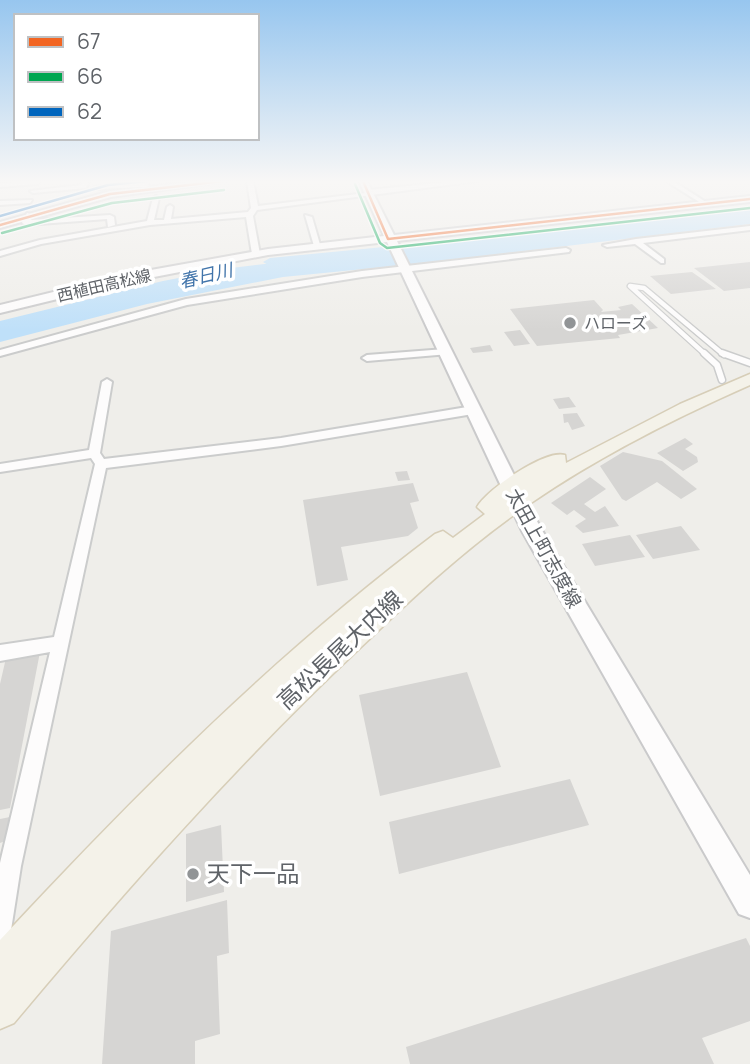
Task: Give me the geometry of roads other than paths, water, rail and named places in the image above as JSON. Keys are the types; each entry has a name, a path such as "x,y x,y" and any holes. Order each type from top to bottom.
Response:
{"main road":[{"name":"太田上町志度線","path":"384,231 532,531 750,903"},
{"name":"西植田高松線","path":"0,309 123,279 256,254 478,231"},
{"name":"高松長尾大内線","path":"0,1009 102,890 240,742 402,592 514,494 644,414 750,369"},
{"name":"高松長尾大内線","path":"0,968 226,727 389,579 488,507 656,422 750,379"}],"street":[{"path":"0,254 40,242 106,231"},
{"path":"254,231 256,254"},
{"path":"313,231 318,246"},
{"path":"607,245 727,231"},
{"path":"636,241 661,261"},
{"path":"0,353 186,302 341,276 566,250"},
{"path":"367,358 445,352"},
{"path":"0,930 5,867 61,643 97,459 107,382"},
{"path":"0,468 281,442 473,410"},
{"path":"0,653 61,643"}],"lane":[{"path":"722,380 717,365 630,286 644,288 725,356 750,363"}],"water":[{"path":"544,231 694,231 283,277 147,304 0,342 0,321 163,281 231,268"}],"waterway":[{"name":"春日川","path":"270,262 394,250"}],"place":[{"name":"ハローズ","path":"570,323"},
{"name":"天下一品","path":"193,874"}]}
